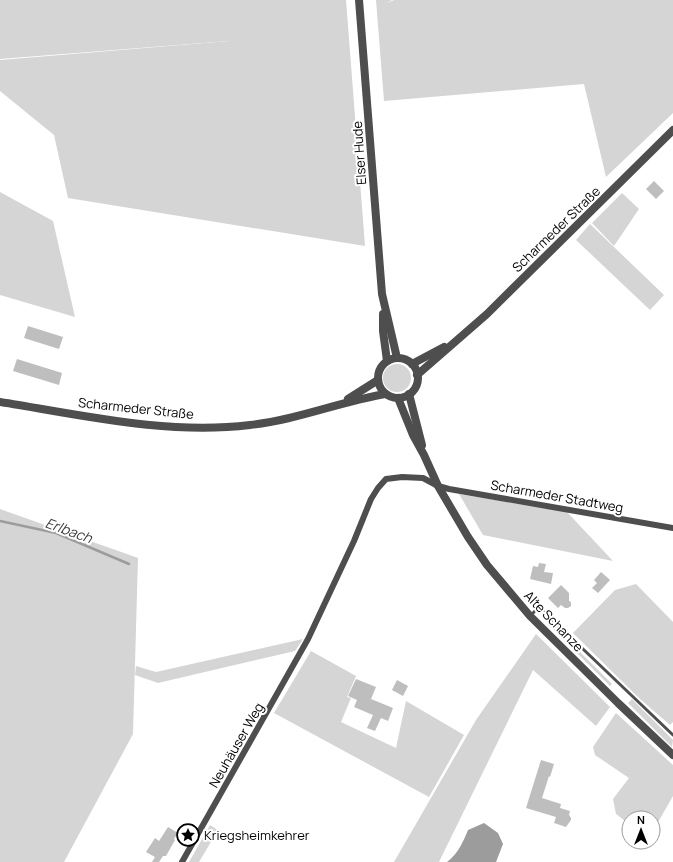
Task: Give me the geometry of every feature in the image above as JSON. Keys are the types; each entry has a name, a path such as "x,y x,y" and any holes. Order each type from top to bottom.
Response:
{"street":[{"name":"Elser Hude","path":"359,0 379,258 384,303 397,358"},
{"name":"Scharmeder Straße","path":"417,375 487,314 673,130"},
{"name":"Elser Hude","path":"384,303 383,331 387,361"},
{"name":"Scharmeder Straße","path":"412,364 454,342"},
{"path":"397,358 408,361 412,364 417,375 417,384 412,391 409,394 398,398 385,394 380,388 378,380 381,367 387,361 397,358"},
{"name":"Scharmeder Straße","path":"340,404 378,380"},
{"name":"Scharmeder Straße","path":"0,402 102,419 166,426 232,427 270,422 308,414 340,404 385,394"},
{"name":"Alte Schanze","path":"409,394 424,455"},
{"name":"Alte Schanze","path":"398,398 413,435 438,486 468,537 487,565 530,616 618,703 672,753"},
{"name":"Neuhäuser Weg","path":"182,862 308,639 378,488 386,479 402,477 423,478 438,486"},
{"name":"Scharmeder Stadtweg","path":"438,486 673,528"}],"lane":[{"path":"530,616 539,607 673,735"}],"shaded area":[{"path":"0,0 346,0 365,246 68,198 54,135 0,91 0,60 241,40 0,59"},
{"path":"376,0 392,0 387,3 394,0 673,0 673,113 606,177 584,84 384,101"},
{"path":"0,192 53,221 75,317 0,295"},
{"path":"622,193 639,209 614,246 592,223"},
{"path":"590,224 664,295 650,310 576,240"},
{"path":"397,364 403,365 407,368 410,372 410,384 407,388 403,391 397,392 391,391 387,388 384,384 383,378 384,372 387,368 391,365"},
{"path":"459,494 567,512 613,561 483,535"},
{"path":"0,509 138,558 133,734 64,862 0,862"},
{"path":"636,584 673,622 673,722 670,725 639,698 573,633 615,590"},
{"path":"550,622 612,684 610,686 548,624"},
{"path":"536,634 610,707 596,726 533,670 439,862 394,862 476,720"},
{"path":"303,639 295,651 158,683 135,675 136,666 156,672"},
{"path":"311,651 356,676 347,697 351,698 341,722 396,748 406,701 464,735 429,797 274,713"},
{"path":"632,699 673,740 672,747 628,703"},
{"path":"616,713 673,765 673,796 661,817 661,810 621,810 621,818 616,814 613,799 629,778 595,755 593,747"},
{"path":"484,823 498,833 503,844 496,862 447,862 457,852 468,830"},
{"path":"210,825 218,830 199,862 189,862"}],"building":[{"path":"654,181 664,191 656,199 646,189"},
{"path":"28,326 63,337 59,349 24,338"},
{"path":"17,359 62,373 59,385 13,371"},
{"path":"539,563 546,564 544,572 553,573 551,584 530,579 533,566 538,567"},
{"path":"601,572 610,580 598,593 592,588 597,583 594,580"},
{"path":"561,585 569,593 569,601 571,602 571,606 568,608 561,605 558,608 548,598"},
{"path":"356,679 376,687 371,699 393,708 388,721 381,718 375,731 367,728 373,715 354,707 357,700 348,696"},
{"path":"397,680 408,686 403,696 392,690"},
{"path":"541,760 554,764 542,798 561,804 560,808 570,811 569,815 571,820 566,827 554,823 556,817 526,808"},
{"path":"168,827 178,833 174,839 175,840 166,856 163,856 159,862 152,862 155,857 146,852 155,838 159,841"}],"waterway":[{"name":"Erlbach","path":"0,521 56,533 129,564"}],"place":[{"name":"Kriegsheimkehrer","path":"188,835"}]}
